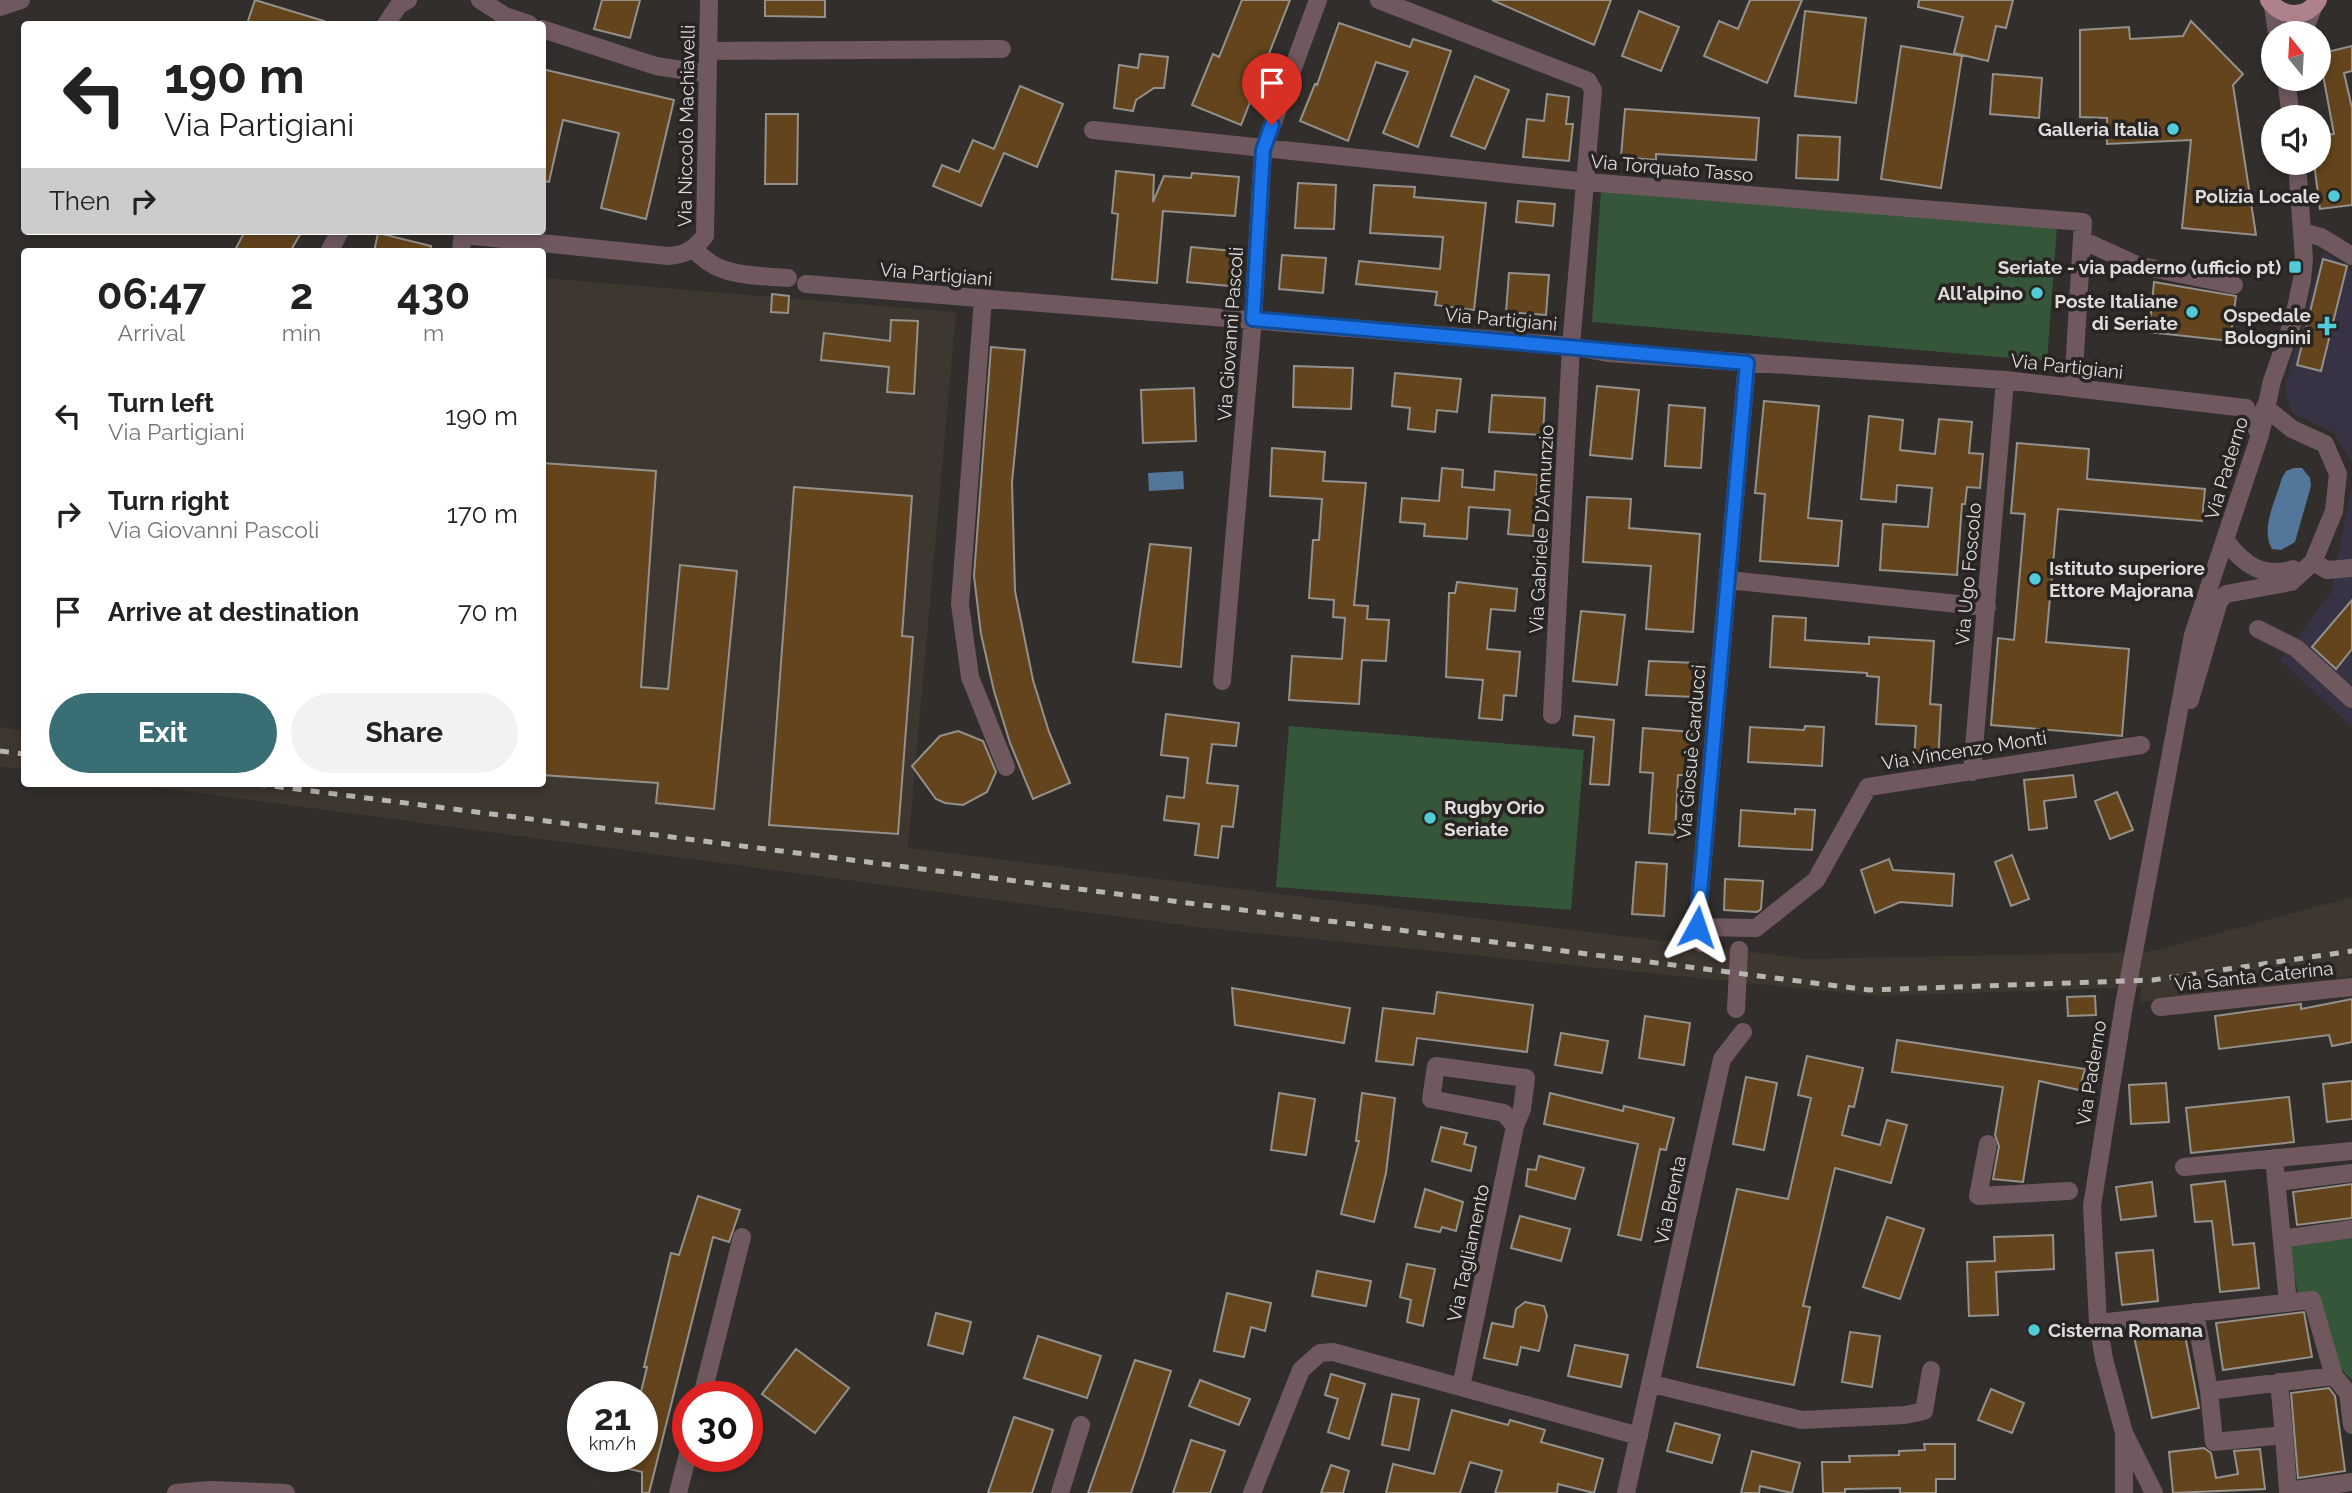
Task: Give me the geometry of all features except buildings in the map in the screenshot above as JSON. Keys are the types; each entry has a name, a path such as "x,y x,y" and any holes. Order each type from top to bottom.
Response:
{"main road":[{"path":"2271,3 2292,14 2316,4"}],"street":[{"path":"0,8 21,0"},
{"path":"388,21 399,5 408,0"},
{"path":"480,0 504,20"},
{"name":"Via Niccolò Machiavelli","path":"694,249 705,236 709,0"},
{"name":"Via Giovanni Pascoli","path":"1223,681 1253,319 1263,150 1318,0"},
{"name":"Via Gabriele D'Annunzio","path":"1379,0 1588,81 1593,90 1572,346 1552,715"},
{"path":"2271,3 2275,21"},
{"path":"2308,21 2316,4"},
{"path":"546,30 656,66 708,74"},
{"path":"708,51 1002,50"},
{"name":"Via Torquato Tasso","path":"1093,130 1587,182 2083,222 2082,240"},
{"name":"Via Paderno","path":"2154,1493 2124,1433 2098,1323 2092,1206 2124,1006 2193,635 2260,435 2265,407 2302,280 2298,175"},
{"path":"2302,232 2322,237 2352,256"},
{"path":"462,240 668,256 681,256 694,249 707,264 725,272 788,278"},
{"path":"2074,387 2082,240 2137,265 2234,285"},
{"name":"Via Partigiani","path":"806,284 1572,346 1608,353 2074,387 2246,408 2260,435"},
{"path":"983,299 960,604 970,677 1006,767"},
{"name":"Via Giosuè Carducci","path":"1699,935 1747,363"},
{"name":"Via Ugo Foscolo","path":"1972,772 2005,380"},
{"name":"Via Paderno","path":"2177,720 2193,696 2220,601 2226,594 2291,582 2311,563 2334,511 2337,474 2325,444 2292,429 2265,407"},
{"name":"Via Paderno","path":"2226,541 2246,565"},
{"path":"2249,589 2246,565 2269,573 2311,563 2327,570 2352,568"},
{"path":"1728,580 1987,607"},
{"path":"2258,629 2296,648 2352,699"},
{"name":"Via Vincenzo Monti","path":"1699,935 1756,928 1816,880 1868,787 1972,772 2049,757 2141,745"},
{"path":"1735,1009 1739,950"},
{"name":"Via Santa Caterina","path":"2160,1007 2352,987"},
{"name":"Via Brenta","path":"1626,1493 1722,1059 1742,1032"},
{"name":"Via Tagliamento","path":"1461,1387 1515,1126 1522,1109 1526,1078 1436,1066 1431,1099 1504,1113 1515,1126"},
{"path":"1988,1144 1978,1196 2069,1191"},
{"path":"2184,1167 2352,1151"},
{"path":"2274,1158 2288,1303"},
{"path":"2277,1182 2352,1173"},
{"path":"2282,1239 2352,1229"},
{"path":"706,1381 742,1237"},
{"path":"2098,1323 2312,1300 2334,1376 2350,1394 2352,1425"},
{"path":"2195,1312 2209,1391 2214,1442 2284,1435"},
{"path":"1252,1493 1301,1370 1320,1353 1333,1352 1639,1436"},
{"path":"1652,1384 1802,1420 1905,1415 1924,1411 1931,1370"},
{"path":"2209,1391 2334,1376"},
{"path":"2279,1382 2288,1491 2352,1482"},
{"path":"1060,1493 1081,1425"},
{"name":"Via Paderno","path":"2124,1433 2124,1493"},
{"path":"678,1493 683,1472"},
{"path":"176,1493 210,1490 286,1493"}],"shaded area":[{"name":"Ospedale Bolognini","path":"2323,251 2352,271 2352,463 2333,432 2293,414 2286,398 2286,381"},
{"path":"546,278 956,312 908,848 1808,959 2150,952 2352,897 2352,976 2140,1002 2141,987 1876,996 1205,928 154,787 546,787"},
{"path":"2352,484 2352,727 2280,660 2331,592"},
{"path":"0,727 21,730 21,770 0,766"}],"green space":[{"path":"1601,190 2057,226 2047,361 1592,322"},
{"name":"Rugby Orio Seriate","path":"1289,726 1584,750 1571,910 1276,887"},
{"path":"2352,1237 2352,1380 2341,1369 2318,1294 2298,1296 2290,1247"}],"water":[{"path":"2302,468 2310,478 2311,486 2295,542 2281,550 2272,549 2268,532 2270,514 2282,478 2286,471"},
{"path":"1183,471 1184,489 1149,491 1148,473"}],"railway":[{"path":"0,751 21,754"},
{"path":"280,787 1869,990 2153,980 2352,951"}],"place":[{"name":"Galleria Italia","path":"2173,129"},
{"name":"Polizia Locale","path":"2334,196"},
{"name":"Seriate - via paderno (ufficio pt)","path":"2295,267"},
{"name":"All'alpino","path":"2037,293"},
{"name":"Poste Italiane di Seriate","path":"2192,312"},
{"name":"Ospedale Bolognini","path":"2327,326"},
{"name":"Istituto superiore Ettore Majorana","path":"2035,579"},
{"name":"Rugby Orio Seriate","path":"1430,818"},
{"name":"Cisterna Romana","path":"2034,1330"}],"route":[{"path":"1272,125 1263,150 1253,319 1572,346 1608,353 1747,363 1697,927"}]}
